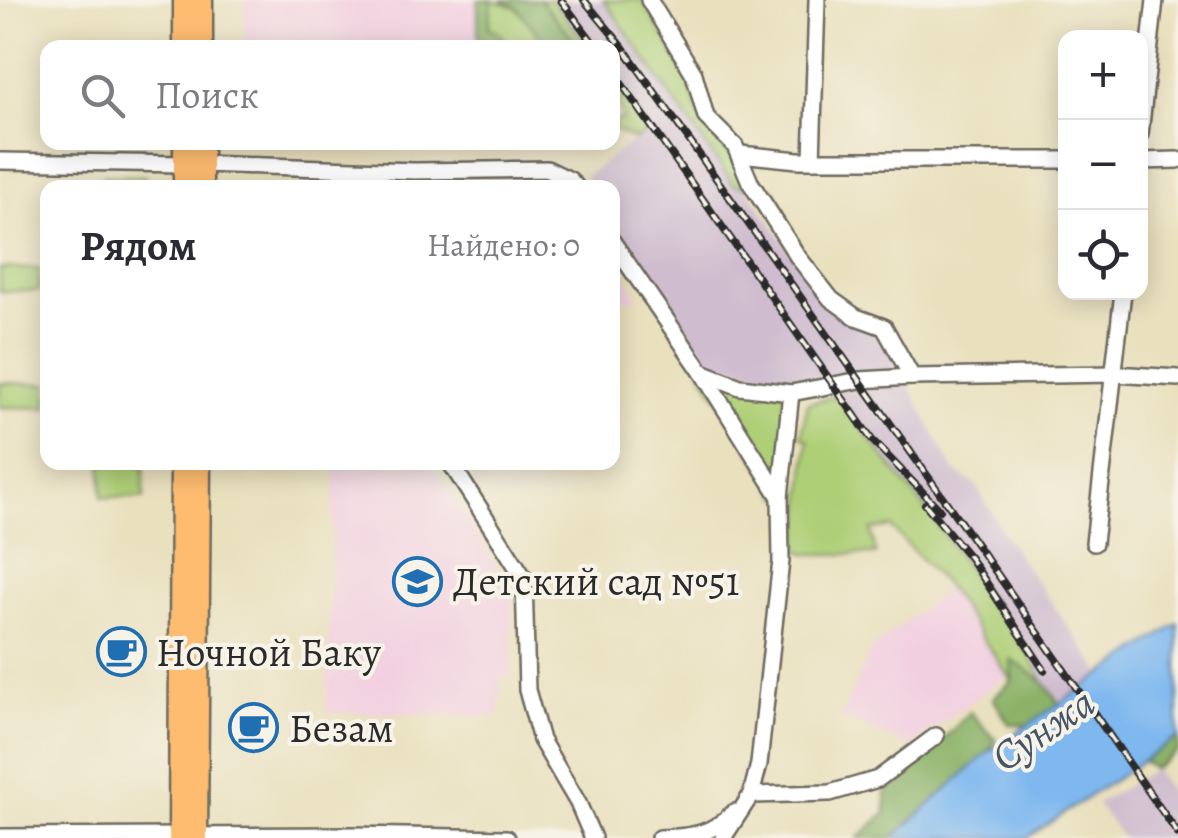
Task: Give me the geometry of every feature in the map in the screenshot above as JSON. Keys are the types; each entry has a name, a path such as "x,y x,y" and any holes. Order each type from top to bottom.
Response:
{"main road":[{"path":"184,0 184,40"},
{"path":"202,0 202,40"},
{"path":"179,838 181,470"},
{"path":"197,838 200,470"}],"street":[{"path":"649,0 694,74 706,117 740,154 750,182 830,299 856,317 884,327 912,377"},
{"path":"812,160 817,0"},
{"path":"1142,120 1155,0"},
{"path":"740,154 812,160 1058,160"},
{"path":"0,161 196,157 230,165 302,168 547,168 570,180"},
{"path":"1148,161 1178,160"},
{"path":"301,180 302,168"},
{"path":"620,253 780,496"},
{"path":"1094,542 1122,300"},
{"path":"702,372 740,387 791,393 832,384 912,377 1115,374 1178,378"},
{"path":"723,838 751,794 759,764 781,561 780,496 791,393"},
{"path":"455,470 524,578 526,690 541,740 578,803 593,838"},
{"path":"659,838 704,834 721,826 751,794 830,793 878,779 936,736"},
{"path":"0,837 508,838"}],"shaded area":[{"path":"245,0 478,0 478,40 245,40"},
{"path":"553,0 604,0 733,184 746,187 827,304 881,333 954,471 976,485 1007,540 1102,674 1059,704 932,517 868,441 823,377 778,378 712,362 695,353 620,231 620,180 588,180 585,176 647,131 620,90 620,40 584,40"},
{"path":"537,176 545,180 431,180"},
{"path":"620,266 639,300 620,299"},
{"name":"Детский сад №51","path":"335,470 436,470 512,590 511,675 501,676 499,716 326,712"},
{"path":"948,588 1007,676 910,746 841,717 871,649"},
{"path":"1154,769 1178,803 1178,838 1122,838 1097,804"}],"green space":[{"path":"478,0 492,0 489,28 504,40 478,40"},
{"path":"492,0 516,7 543,40 504,40 489,28"},
{"path":"501,0 540,0 574,40 543,40 516,7"},
{"path":"540,0 552,0 583,40 574,40"},
{"path":"604,0 642,0 688,77 701,122 735,160 746,187 733,184"},
{"path":"620,91 648,131 635,140 620,132"},
{"path":"103,176 145,176 145,180 103,180"},
{"path":"0,268 39,269 39,291 0,291"},
{"path":"702,372 791,393 780,497"},
{"path":"0,383 40,384 40,408 0,407"},
{"path":"836,396 932,517 1043,681 1012,660 1012,681 948,588 891,527 871,530 876,554 807,554 798,550 808,439 801,436 808,403"},
{"path":"102,470 144,470 144,498 102,497"},
{"path":"1011,660 1043,681 1059,704 1028,725 1009,724 993,698 1012,681"},
{"path":"970,712 996,740 988,752 893,838 858,838 886,813 886,792 903,781"},
{"path":"1178,737 1178,751 1154,769 1143,761"}],"water":[{"name":"Сунжа","path":"1178,623 1178,737 1027,838 893,838 988,752"}],"railway":[{"path":"561,0 591,40"},
{"path":"584,0 617,40"},
{"path":"620,44 1178,834"},
{"path":"620,81 872,440 940,510"},
{"path":"925,504 970,558 1044,670"}],"place":[{"name":"Детский сад №51","path":"418,581"},
{"name":"Ночной Баку","path":"121,652"},
{"name":"Безам","path":"254,728"}]}
